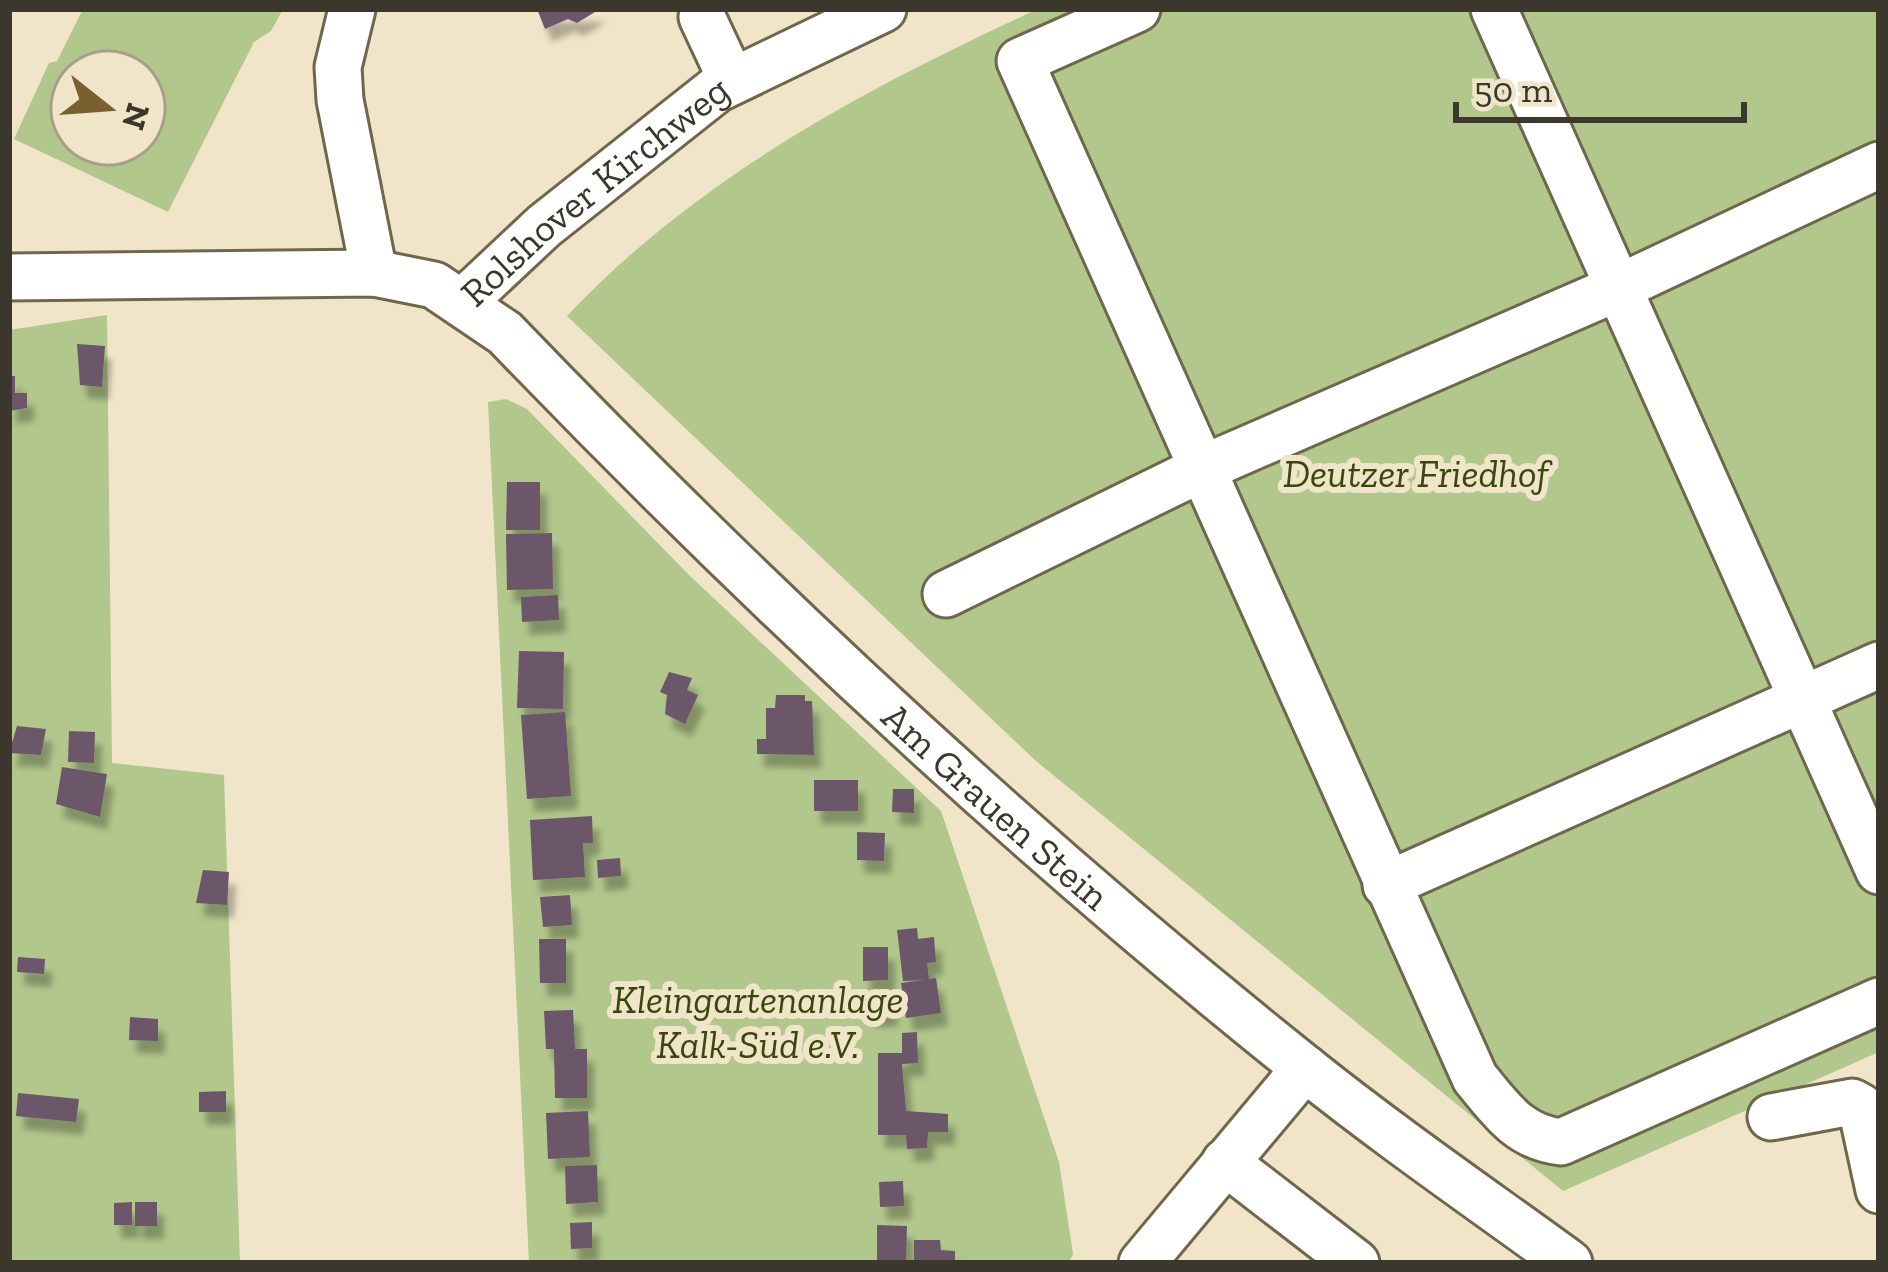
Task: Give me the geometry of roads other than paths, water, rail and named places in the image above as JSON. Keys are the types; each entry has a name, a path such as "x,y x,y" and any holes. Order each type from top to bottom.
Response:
{"street":[{"path":"352,9 338,68 340,100 374,273"},
{"path":"1137,9 1020,62 1475,1078 1516,1126 1535,1139 1561,1142 1879,1001"},
{"path":"1494,9 1622,286 1799,700 1879,871"},
{"name":"Rolshover Kirchweg","path":"9,277 374,273 434,285 464,301 628,156 732,81 869,12"},
{"path":"702,17 732,81"},
{"path":"946,594 1199,470 1622,286 1879,165"},
{"name":"Am Grauen Stein","path":"464,301 505,333 804,632 1129,924 1305,1068 1568,1263"},
{"path":"1386,886 1879,665"},
{"path":"1158,1257 1225,1162 1305,1068"},
{"path":"1771,1118 1852,1102 1861,1107 1879,1190"},
{"path":"1225,1162 1356,1263"}],"park label":[{"name":"Deutzer Friedhof","path":"1416,473"},
{"name":"Kleingartenanlage Kalk-Süd e.V.","path":"758,1022"}]}
